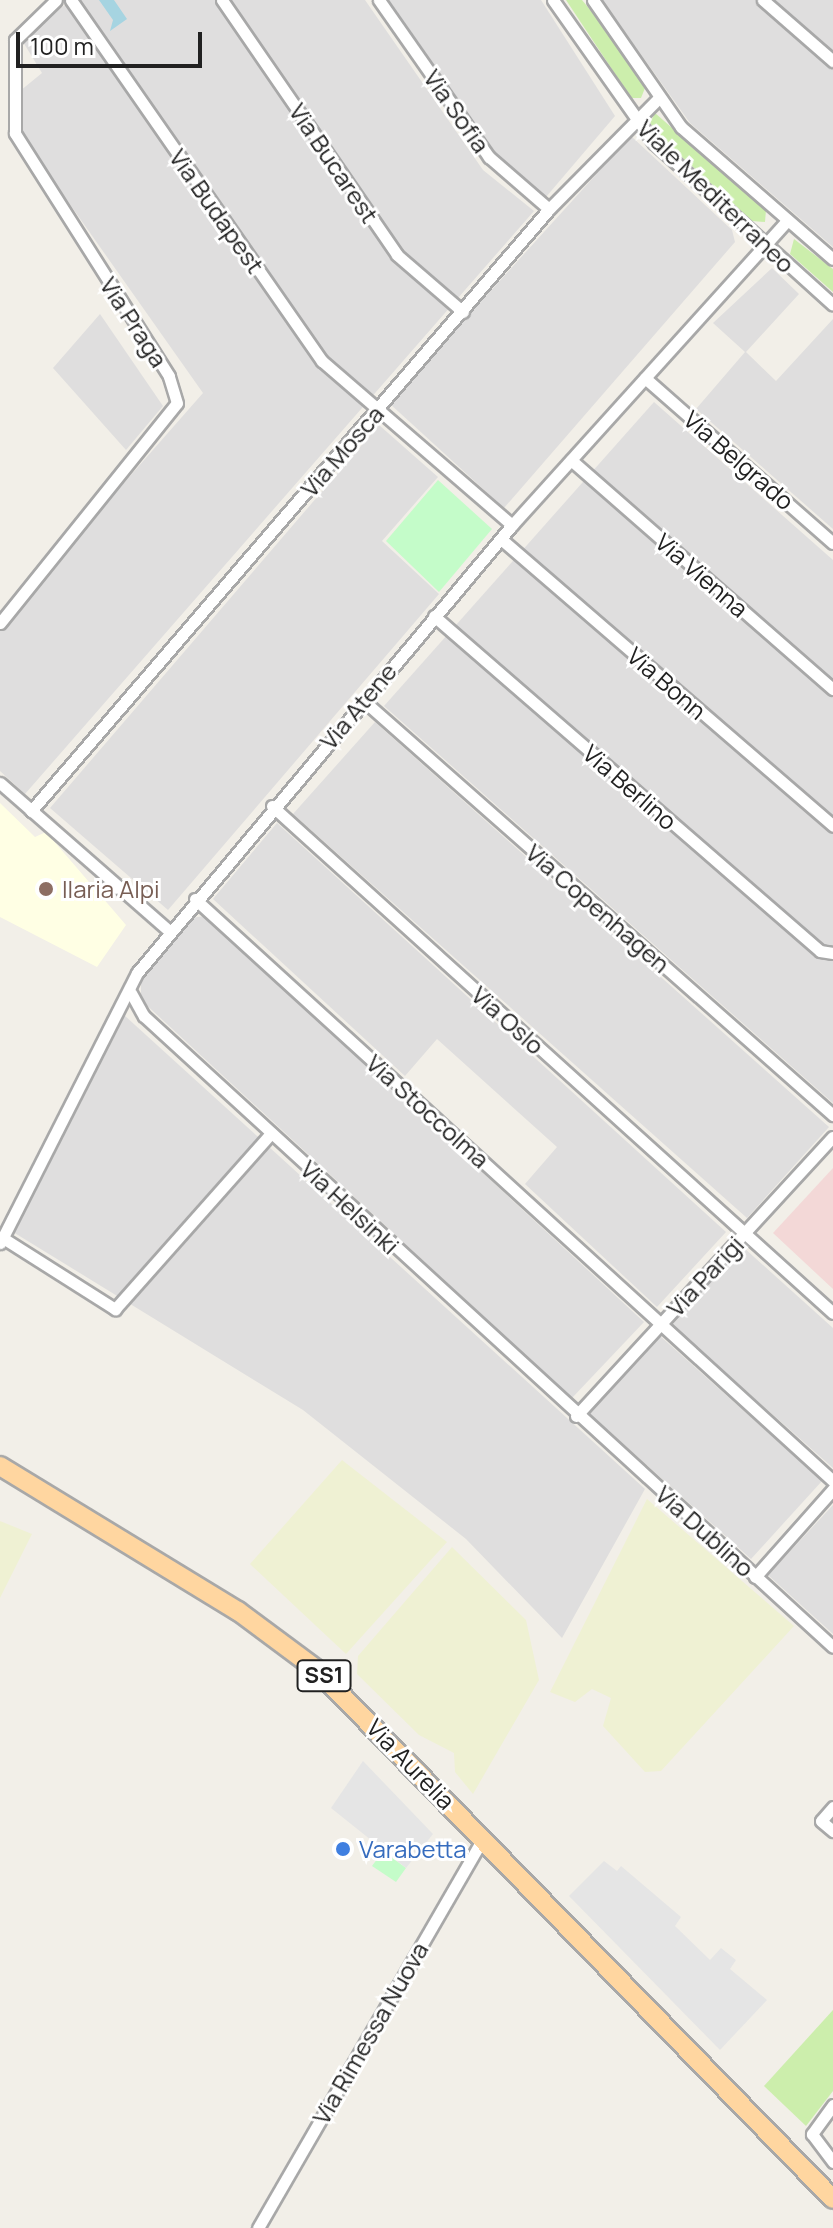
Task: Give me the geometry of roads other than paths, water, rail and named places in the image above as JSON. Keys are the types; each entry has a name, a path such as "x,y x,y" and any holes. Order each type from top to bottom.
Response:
{"main road":[{"name":"Via Aurelia","path":"0,1466 293,1649 483,1839 833,2199"}],"street":[{"name":"Via Praga","path":"0,623 177,403 169,376 15,133 16,35 56,0"},
{"name":"Via Budapest","path":"71,0 315,352 377,410 512,525"},
{"name":"Via Bucarest","path":"222,0 397,255 463,312"},
{"name":"Via Sofia","path":"379,0 489,157 549,209"},
{"name":"Viale Mediterraneo","path":"553,0 633,117 766,246 833,305"},
{"name":"Viale Mediterraneo","path":"593,0 659,98 685,130 833,259"},
{"path":"763,0 833,61"},
{"name":"Via Mosca","path":"31,811 549,209 633,117 659,98"},
{"name":"Via Atene","path":"1,1240 131,993 195,899 512,525 788,220"},
{"name":"Via Belgrado","path":"645,378 833,543"},
{"name":"Via Vienna","path":"571,460 833,689"},
{"name":"Via Bonn","path":"501,539 833,826"},
{"name":"Via Berlino","path":"434,616 831,954"},
{"name":"Via Copenhagen","path":"364,701 833,1115"},
{"path":"0,783 170,932"},
{"name":"Via Oslo","path":"272,806 833,1313"},
{"name":"Via Stoccolma","path":"195,899 833,1481"},
{"name":"Via Helsinki","path":"131,993 144,1016 576,1416"},
{"path":"1,1240 115,1309 271,1133"},
{"name":"Via Parigi","path":"576,1416 833,1137"},
{"name":"Via Dublino","path":"576,1416 833,1647"},
{"path":"755,1577 833,1489"},
{"path":"833,1807 821,1821 833,1831"},
{"name":"Via Rimessa Nuova","path":"258,2228 483,1839"},
{"path":"833,2105 812,2134 833,2162"}],"water":[{"path":"99,0 114,0 127,19 110,31 113,20"}],"place":[{"name":"Ilaria Alpi","path":"46,889"},
{"name":"Varabetta","path":"343,1849"}]}
